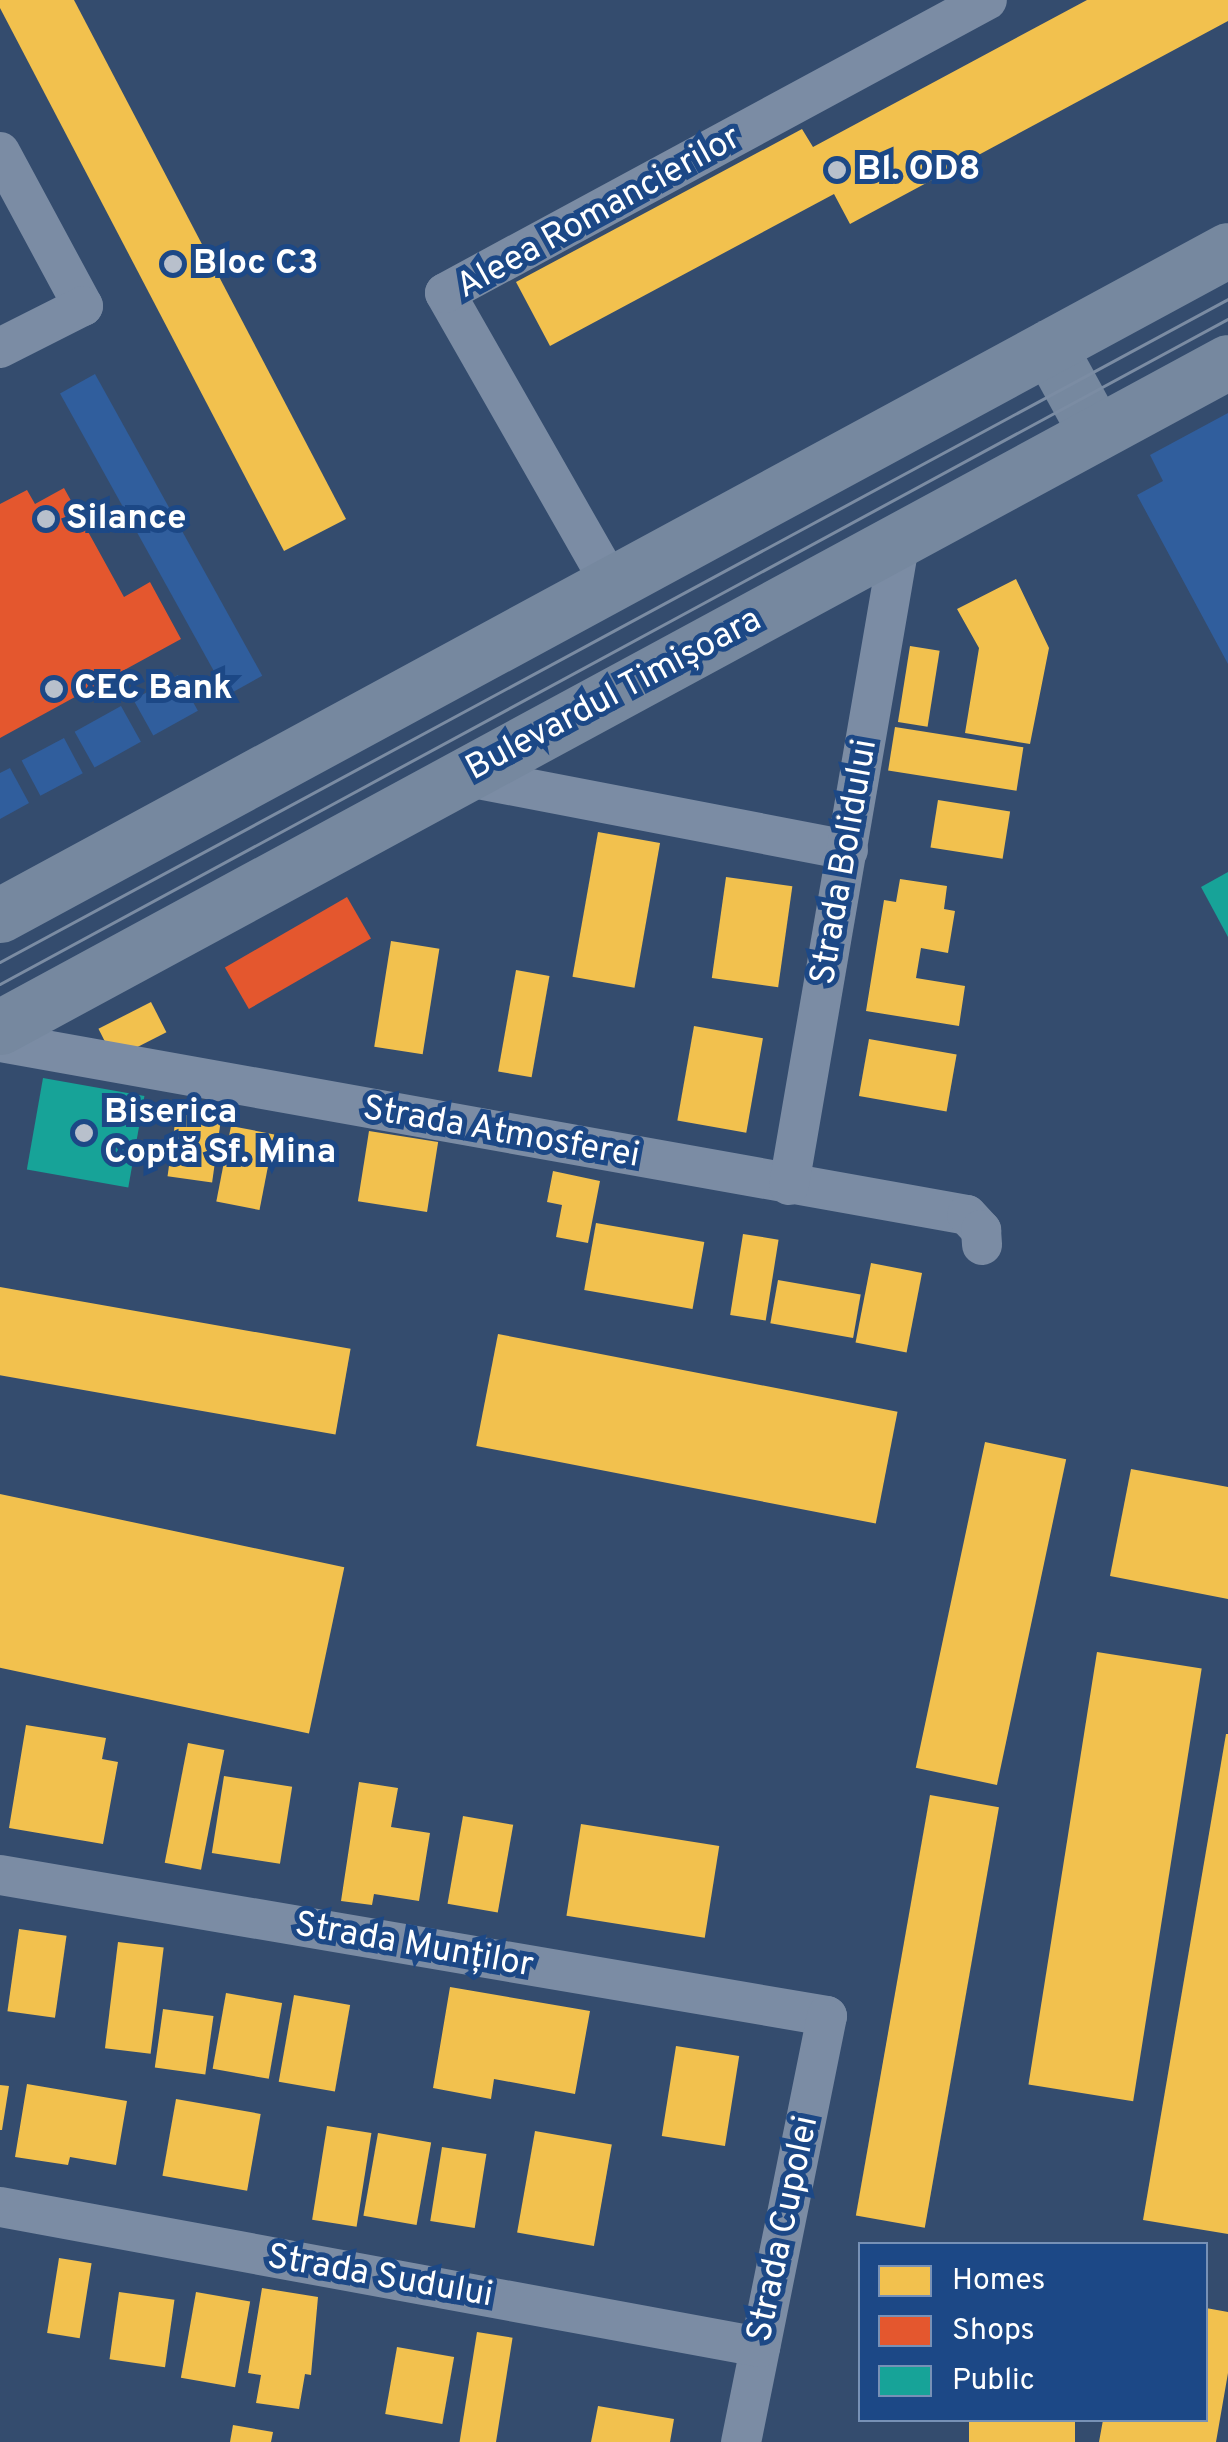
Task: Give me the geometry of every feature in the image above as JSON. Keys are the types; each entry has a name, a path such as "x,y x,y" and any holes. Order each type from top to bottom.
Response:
{"main road":[{"path":"0,915 1228,250"},
{"path":"1049,347 1096,434"},
{"name":"Bulevardul Timișoara","path":"0,1027 1228,362"}],"street":[{"name":"Aleea Romancierilor","path":"611,584 445,293 987,0"},
{"path":"0,348 83,306 6,177"},
{"name":"Strada Bolidului","path":"789,1185 900,540"},
{"path":"463,776 848,850"},
{"name":"Strada Atmosferei","path":"0,1042 967,1215 981,1230 982,1245"},
{"name":"Strada Munților","path":"0,1876 827,2016"},
{"name":"Strada Cupolei","path":"741,2442 827,2016"},
{"name":"Strada Sudului","path":"0,2207 760,2347"}],"shaded area":[{"path":"95,374 262,676 227,695 60,393"},
{"path":"1228,413 1228,664 1137,495 1163,481 1150,455"},
{"path":"178,675 198,711 153,736 133,700"},
{"path":"121,706 141,742 95,768 75,732"},
{"path":"64,738 83,773 40,796 22,761"},
{"path":"10,768 29,803 0,819 0,773"}],"building: Homes":[{"name":"Bloc C3","path":"0,0 74,0 346,519 284,551 0,8"},
{"name":"Bl. OD8","path":"1087,0 1228,0 1228,21 850,224 834,194 550,346 516,282 802,129 813,147"},
{"path":"1016,579 1049,648 1030,744 965,733 979,648 957,609"},
{"path":"910,646 940,651 928,727 898,722"},
{"path":"895,727 1023,747 1017,791 888,770"},
{"path":"938,800 1010,811 1003,859 930,847"},
{"path":"598,832 660,843 635,988 572,977"},
{"path":"726,877 792,886 778,987 712,978"},
{"path":"900,879 947,886 944,909 955,911 948,953 921,948 916,978 965,986 959,1026 866,1011 884,900 896,902"},
{"path":"391,941 439,949 423,1054 374,1047"},
{"path":"516,970 549,976 532,1077 498,1071"},
{"path":"151,1002 166,1032 114,1059 98,1029"},
{"path":"694,1026 763,1038 746,1133 677,1121"},
{"path":"869,1039 957,1054 947,1112 859,1096"},
{"path":"177,1109 222,1115 212,1183 168,1176"},
{"path":"231,1126 274,1134 259,1210 216,1202"},
{"path":"369,1131 438,1142 427,1212 358,1201"},
{"path":"553,1171 600,1181 588,1243 556,1237 562,1205 547,1202"},
{"path":"596,1223 704,1242 693,1309 584,1290"},
{"path":"743,1234 779,1240 766,1321 730,1315"},
{"path":"871,1263 922,1273 907,1352 856,1343"},
{"path":"778,1280 861,1295 853,1338 770,1323"},
{"path":"0,1287 351,1349 335,1434 0,1375"},
{"path":"498,1334 898,1412 876,1524 476,1446"},
{"path":"985,1442 1066,1459 997,1785 916,1768"},
{"path":"1131,1469 1228,1487 1228,1599 1110,1576"},
{"path":"0,1494 344,1567 309,1733 0,1668"},
{"path":"1097,1652 1202,1669 1133,2101 1028,2085"},
{"path":"26,1725 106,1738 102,1759 118,1762 103,1844 9,1828"},
{"path":"1228,1734 1228,2234 1143,2220"},
{"path":"188,1743 224,1750 201,1870 165,1863"},
{"path":"224,1776 292,1787 280,1864 212,1853"},
{"path":"359,1782 398,1788 391,1827 430,1833 419,1901 374,1894 372,1905 341,1901"},
{"path":"930,1795 999,1807 925,2228 856,2216"},
{"path":"463,1816 513,1825 498,1913 448,1904"},
{"path":"581,1824 719,1846 705,1938 566,1916"},
{"path":"19,1929 67,1936 55,2018 7,2011"},
{"path":"118,1942 164,1948 151,2054 105,2048"},
{"path":"450,1987 590,2011 575,2094 494,2079 491,2099 433,2088"},
{"path":"226,1993 282,2003 269,2079 213,2069"},
{"path":"294,1995 350,2005 335,2092 279,2082"},
{"path":"163,2009 214,2016 205,2075 155,2067"},
{"path":"676,2046 739,2056 725,2146 662,2136"},
{"path":"27,2084 127,2101 116,2165 70,2157 68,2165 15,2157"},
{"path":"0,2085 9,2086 2,2130 0,2130"},
{"path":"176,2099 261,2114 247,2191 162,2176"},
{"path":"327,2126 371,2133 357,2227 312,2220"},
{"path":"535,2131 612,2145 594,2246 517,2232"},
{"path":"378,2133 431,2142 417,2225 363,2216"},
{"path":"442,2147 486,2154 475,2228 430,2221"},
{"path":"59,2258 92,2263 80,2338 47,2333"},
{"path":"262,2288 318,2297 311,2375 305,2374 299,2409 256,2403 261,2375 248,2373"},
{"path":"119,2292 174,2300 165,2367 110,2359"},
{"path":"196,2292 250,2302 235,2387 181,2378"},
{"path":"1208,2308 1228,2312 1228,2373 1216,2442 1099,2442 1103,2422 1208,2422"},
{"path":"477,2332 513,2338 496,2442 460,2442"},
{"path":"397,2347 454,2357 442,2424 385,2414"},
{"path":"598,2406 674,2419 670,2442 591,2442"},
{"path":"969,2422 1075,2422 1075,2442 969,2442"},
{"path":"233,2425 273,2432 271,2442 230,2442"}],"building: Shops":[{"path":"64,488 124,597 150,582 181,639 0,738 0,504 27,490 35,504"},
{"path":"347,897 371,939 249,1009 225,968"}],"building: Public":[{"path":"1228,872 1228,937 1201,887"},
{"name":"Biserica Coptă Sf. Mina","path":"43,1078 144,1096 128,1187 27,1170"}],"tram line":[{"path":"0,962 1228,299"},
{"path":"0,984 1228,319"}],"place":[{"name":"Bl. OD8","path":"837,170"},
{"name":"Bloc C3","path":"173,264"},
{"name":"Silance","path":"46,519"},
{"name":"CEC Bank","path":"54,689"},
{"name":"Biserica Coptă Sf. Mina","path":"84,1133"}]}
